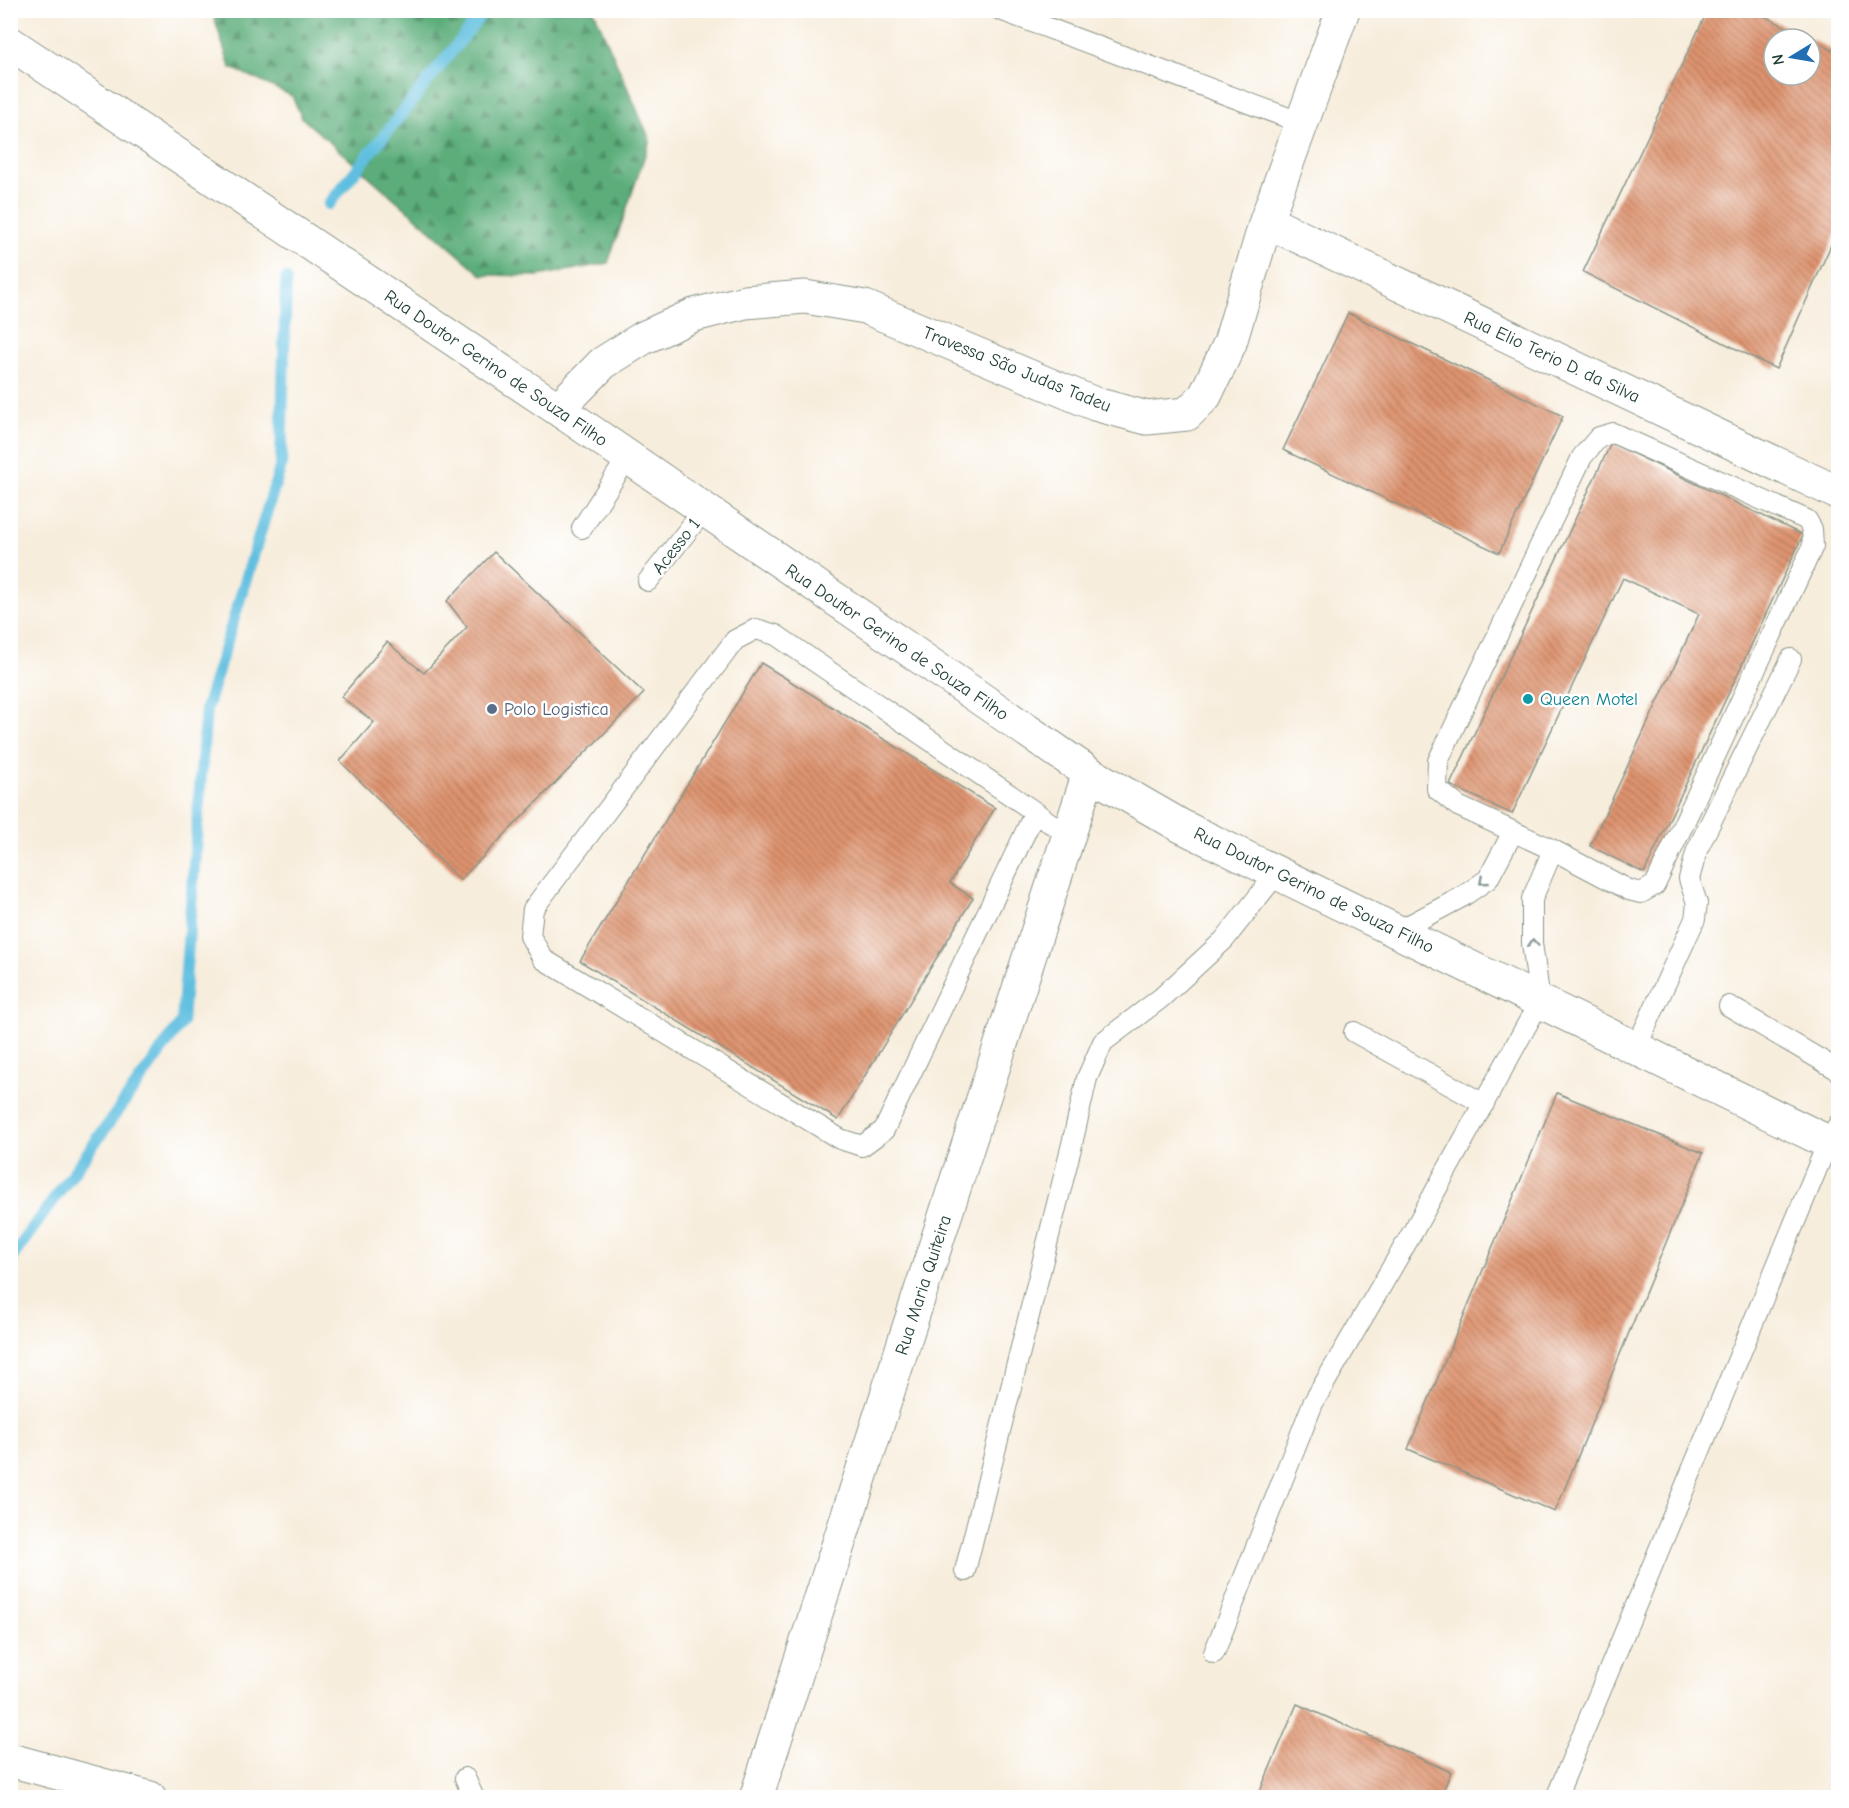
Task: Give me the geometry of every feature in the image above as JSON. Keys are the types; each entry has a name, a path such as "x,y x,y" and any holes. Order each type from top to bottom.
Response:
{"street":[{"name":"Travessa São Judas Tadeu","path":"558,409 603,363 663,328 694,315 745,302 805,297 865,307 1095,404 1147,418 1186,414 1205,396 1230,344 1266,221 1343,10"},
{"name":"Rua Doutor Gerino de Souza Filho","path":"10,43 558,409 1089,773 1181,826 1277,873 1636,1048 1835,1138"},
{"name":"Rua Elio Terio D. da Silva","path":"1266,221 1839,493"},
{"name":"Rua Maria Quiteira","path":"756,1797 1089,773"},
{"path":"10,1760 150,1797"}],"lane":[{"path":"1000,10 1302,123"},
{"path":"1613,433 1807,520 1812,529 1813,546 1655,885 1641,892 1629,890 1513,832 1458,806 1437,789 1438,761 1582,458 1599,437 1613,433"},
{"path":"582,528 628,458"},
{"name":"Acesso 1","path":"648,581 704,510"},
{"path":"1035,812 884,1130 862,1146 840,1139 543,959 530,936 533,909 735,640 756,629 776,635 1035,812 1050,823 1070,832"},
{"path":"1636,1048 1695,920 1697,903 1689,879 1697,850 1791,659"},
{"path":"1398,931 1462,897 1488,879 1513,832"},
{"path":"1214,1653 1313,1403 1416,1228 1540,1001 1532,943 1532,899 1553,850"},
{"path":"964,1571 1087,1078 1103,1042 1161,998 1224,940 1277,873"},
{"path":"1729,1006 1839,1070"},
{"path":"1354,1032 1484,1104"},
{"path":"1556,1797 1835,1138"},
{"path":"465,1778 474,1797"}],"green space":[{"path":"212,11 594,11 650,140 608,263 538,276 482,275 302,118 292,96 230,67"}],"building":[{"path":"1708,10 1752,10 1786,27 1762,27 1762,87 1822,87 1822,45 1838,53 1838,229 1776,369 1583,272"},
{"path":"1348,313 1563,416 1499,553 1283,450"},
{"name":"Queen Motel","path":"1611,443 1803,535 1644,873 1590,846 1699,614 1623,578 1512,814 1450,785"},
{"name":"Polo Logistica","path":"494,552 644,693 460,880 340,761 374,722 341,697 387,642 424,673 467,627 447,601"},
{"path":"761,663 995,808 950,883 973,898 838,1120 580,961"},
{"path":"1557,1093 1703,1153 1555,1512 1408,1449"},
{"path":"1297,1704 1451,1772 1440,1798 1257,1798"}],"waterway":[{"path":"329,204 485,10"},
{"path":"10,1260 182,1022 206,709 281,465 286,279"}],"place":[{"name":"Queen Motel","path":"1528,699"},
{"name":"Polo Logistica","path":"492,709"}]}
